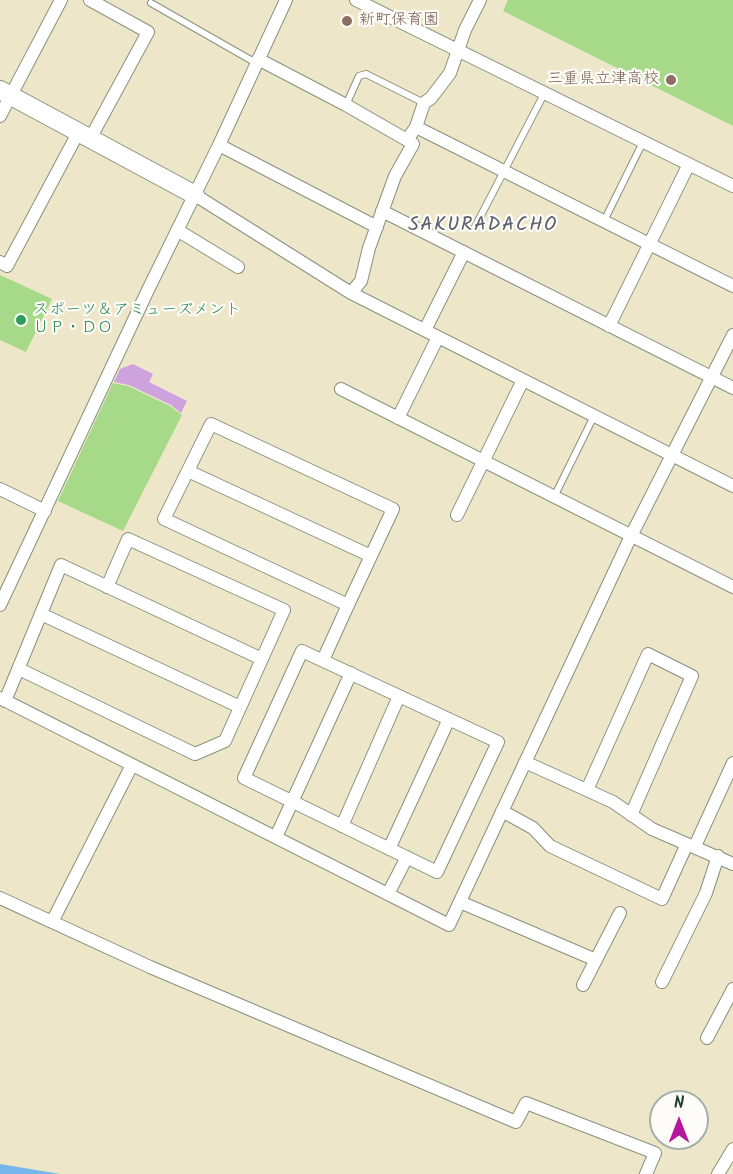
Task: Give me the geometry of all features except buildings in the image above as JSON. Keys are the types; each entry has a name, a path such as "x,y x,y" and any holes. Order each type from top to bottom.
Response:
{"street":[{"path":"0,116 5,93 62,0"},
{"path":"0,262 7,266 148,32 90,0"},
{"path":"0,605 286,0"},
{"path":"356,0 733,186"},
{"path":"407,140 416,127 424,103 450,73 457,50 480,0"},
{"path":"257,61 346,105 413,144 395,176 376,227 361,281 351,293"},
{"path":"5,93 195,195 351,293 733,486"},
{"path":"416,127 733,286"},
{"path":"219,145 376,227"},
{"path":"609,326 689,164"},
{"path":"382,211 733,388"},
{"path":"177,230 238,267"},
{"path":"425,330 464,252"},
{"path":"262,659 61,565 19,669 2,699 449,925 631,536 733,335"},
{"path":"398,418 438,337"},
{"path":"457,515 524,380"},
{"path":"341,389 733,587"},
{"path":"323,660 393,509 211,424 164,519 348,605"},
{"path":"188,471 371,556"},
{"path":"0,489 45,511"},
{"path":"19,669 195,754 225,741 284,610 128,539 107,587"},
{"path":"41,614 240,708"},
{"path":"302,651 351,673 498,741 437,872 244,778 302,651"},
{"path":"587,790 648,654 692,676 631,815"},
{"path":"276,837 351,673"},
{"path":"342,825 399,696"},
{"path":"389,849 449,719"},
{"path":"525,762 613,802 652,829 733,864"},
{"path":"502,811 533,828 550,846 662,899 691,845 728,789 733,763"},
{"path":"52,922 132,765"},
{"path":"662,982 706,893 718,856"},
{"path":"388,894 407,857"},
{"path":"0,898 150,967 516,1122 526,1102 655,1153 646,1174"},
{"path":"459,902 596,960"},
{"path":"583,985 620,913"},
{"path":"707,1038 733,989"},
{"path":"718,1174 733,1149"}],"lane":[{"path":"152,3 257,61"},
{"path":"346,105 360,76 366,74 424,103"},
{"path":"475,227 545,92"},
{"path":"604,221 643,141"},
{"path":"554,497 594,416"}],"green space":[{"name":"三重県立津高校","path":"508,0 733,0 733,126 503,11"},
{"name":"スポーツ＆アミューズメント ＵＰ・ＤＯ","path":"0,275 52,299 26,352 0,340"},
{"path":"113,383 128,386 170,406 182,415 123,531 58,501"}],"water":[{"path":"0,1164 60,1174 0,1174"}],"place":[{"name":"新町保育園","path":"347,21"},
{"name":"三重県立津高校","path":"671,80"},
{"name":"スポーツ＆アミューズメント ＵＰ・ＤＯ","path":"21,320"}],"district":[{"name":"SAKURADACHO","path":"483,227"}]}
